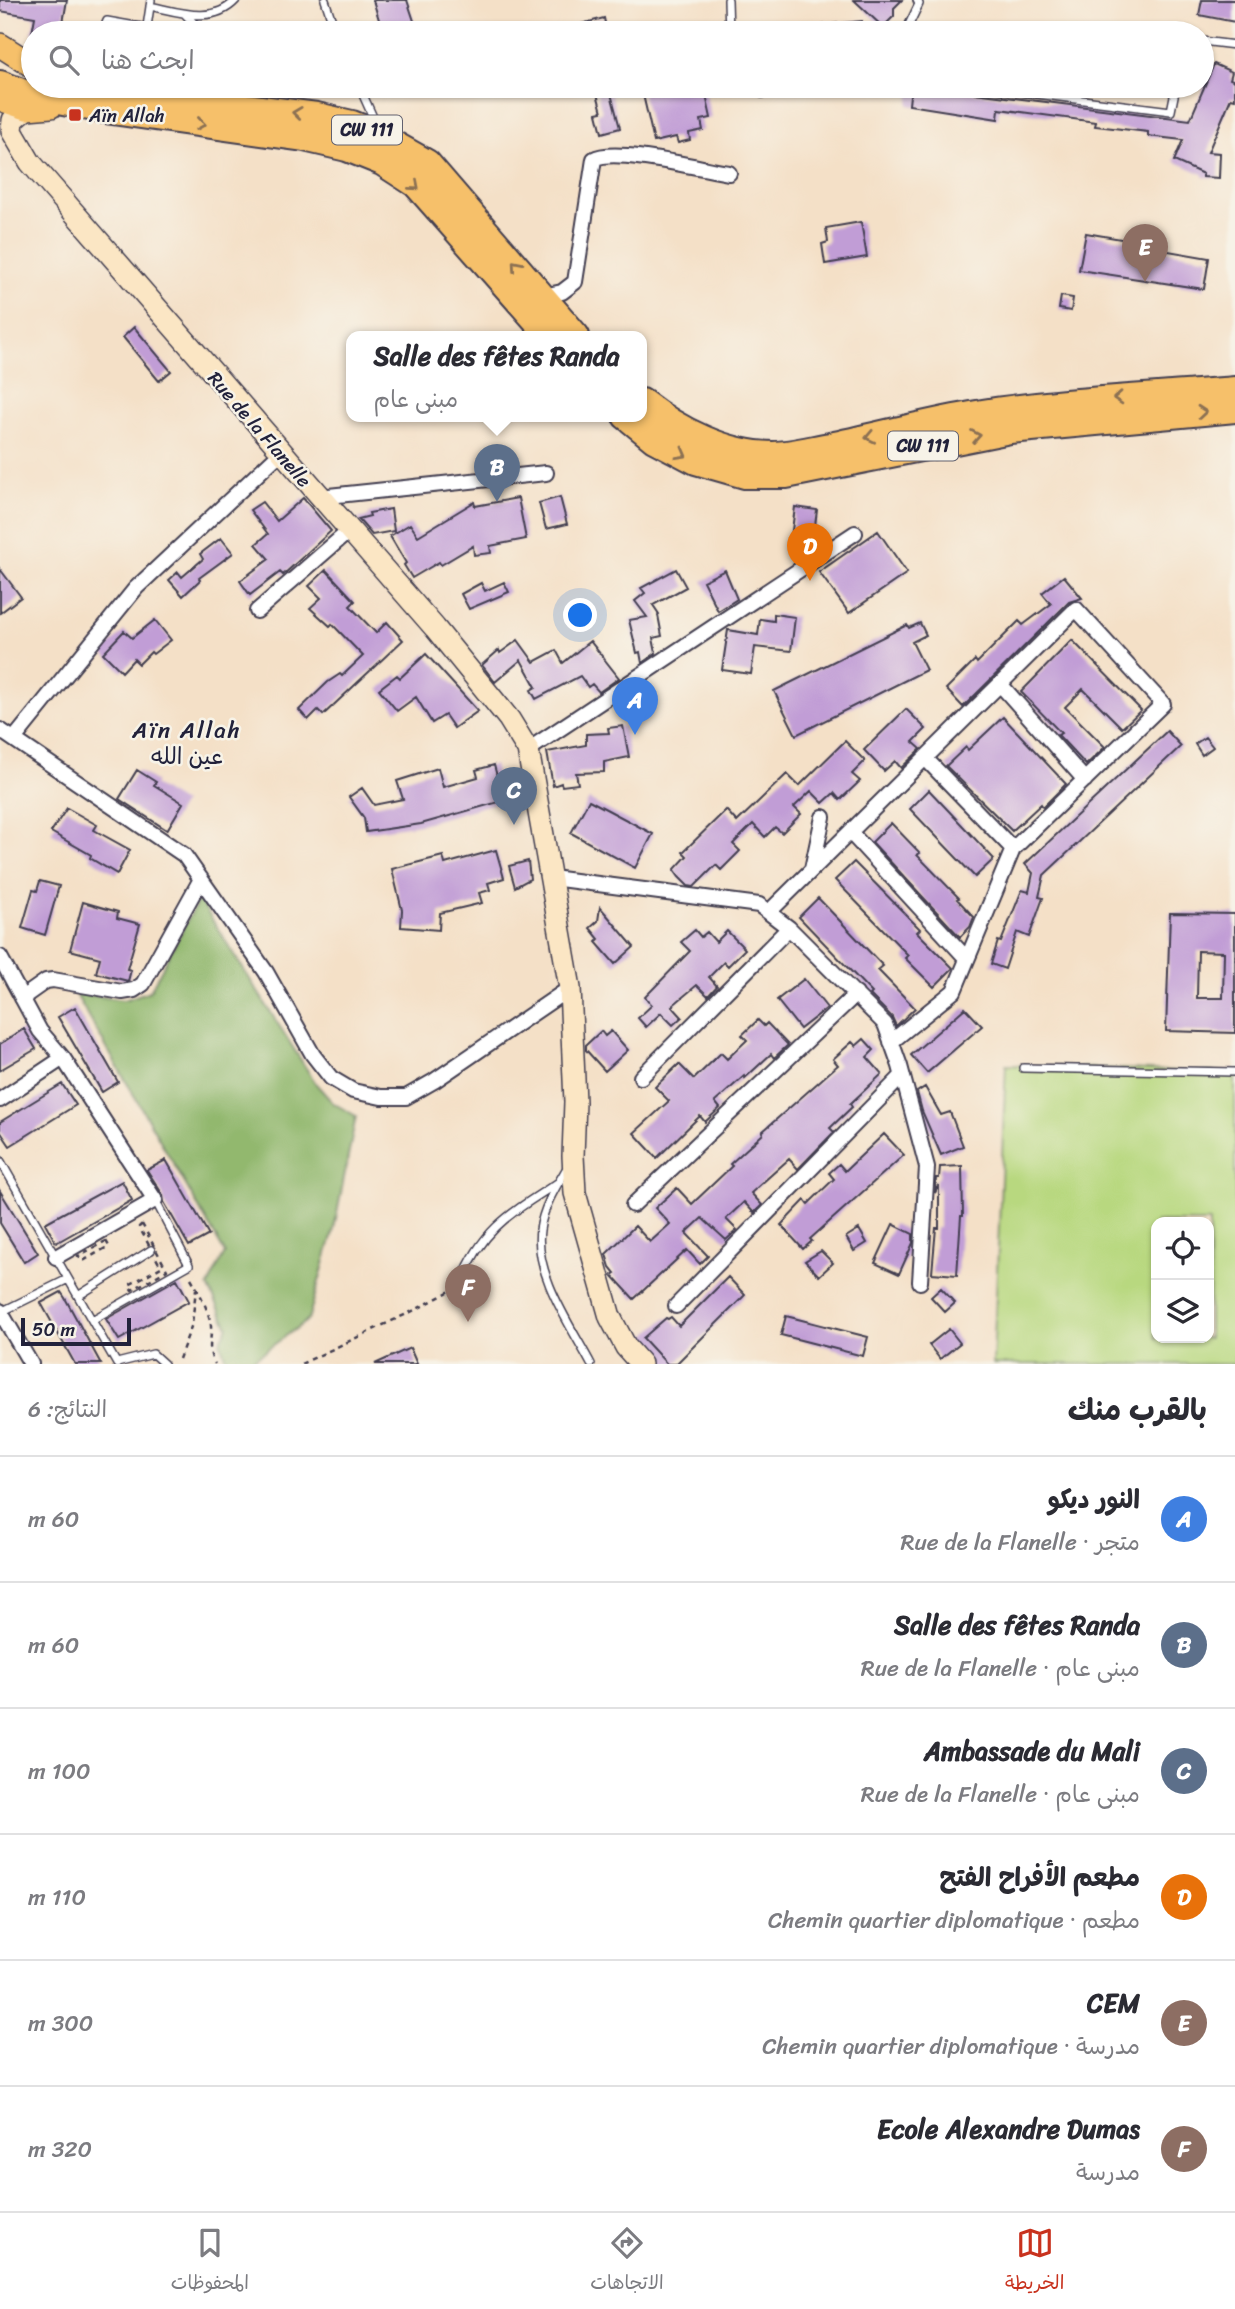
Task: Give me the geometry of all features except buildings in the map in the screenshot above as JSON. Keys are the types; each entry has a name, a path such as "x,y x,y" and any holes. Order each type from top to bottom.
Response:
{"highway":[{"path":"0,65 21,73"},
{"path":"0,84 21,92"},
{"name":"CW 111","path":"77,98 105,110 304,138 347,148 382,162 416,184 546,331"},
{"name":"CW 111","path":"193,98 317,116 352,124 389,140 428,163 572,331"},
{"name":"CW 111","path":"647,406 661,416 733,450 774,455 1002,410 1082,400 1235,390"},
{"name":"CW 111","path":"633,422 654,439 696,461 745,475 786,475 1010,430 1235,409"}],"main road":[{"path":"0,45 21,58"},
{"path":"0,99 14,116 47,107 62,98"}],"street":[{"name":"Rue de la Flanelle","path":"14,116 12,131 30,162 280,453 435,628 509,719 528,750"},
{"path":"543,296 562,292 575,282 594,159 598,156 620,154 729,173"},
{"path":"14,739 136,588 280,453"},
{"path":"319,497 546,473"},
{"path":"257,611 349,531"},
{"path":"641,1364 626,1347 610,1317 575,1193 575,1102 570,988 528,750 855,533"},
{"path":"769,912 1076,609 1163,704 1013,849 954,991 891,1042"},
{"path":"1000,684 1085,780"},
{"path":"0,730 184,855 266,972 313,1055 331,1078 353,1091 381,1097 406,1097 434,1081 570,988"},
{"path":"925,758 1013,849"},
{"path":"812,869 823,817"},
{"path":"850,832 967,959"},
{"path":"552,878 759,905 789,928 885,1024 927,1167 920,1282"},
{"path":"22,998 46,981 52,980 122,992 134,990 142,984 201,879"},
{"path":"641,1077 789,928"},
{"path":"0,957 40,1031 63,1058 155,1200 56,1257"},
{"path":"633,1205 856,994"},
{"path":"0,1100 63,1058"},
{"path":"676,1306 902,1076"},
{"path":"0,1312 31,1364"}],"lane":[{"path":"147,21 150,3 184,13 218,14 236,0"},
{"path":"325,0 332,21"},
{"path":"728,0 729,21"},
{"path":"911,21 919,4 918,0"},
{"path":"184,13 192,21"},
{"path":"1214,42 1235,45"},
{"path":"364,98 372,115 374,133"},
{"path":"1068,98 1171,111 1174,98"},
{"path":"1023,1068 1235,1072"},
{"path":"573,1156 549,1202 540,1228 539,1253 549,1282 591,1364"},
{"path":"0,1160 117,1363 153,1354 164,1364"},
{"path":"460,1284 469,1261 486,1236 507,1216 559,1182"},
{"path":"92,1320 189,1265 155,1200"},
{"path":"78,1296 151,1250"},
{"path":"0,1312 68,1279"}],"path":[{"path":"189,1265 187,1271 211,1323 208,1337 210,1358 215,1364"},
{"path":"301,1364 415,1310 460,1284"},
{"path":"179,1359 192,1324 196,1287"}],"green space":[{"path":"199,899 316,1084 333,1103 356,1116 334,1229 308,1320 247,1364 232,1364 226,1360 220,1341 228,1327 208,1286 225,1253 75,993 124,1000 150,991"},
{"path":"1006,1065 1235,1073 1235,1364 993,1364"}],"place":[{"name":"Aïn Allah","path":"75,115"},
{"name":"CEM","path":"1145,282"},
{"name":"Salle des fêtes Randa","path":"497,502"},
{"name":"مطعم الأفراح الفتح","path":"810,581"},
{"name":"النور ديكو","path":"635,735"},
{"name":"Ambassade du Mali","path":"514,825"},
{"name":"Ecole Alexandre Dumas","path":"468,1322"}],"district":[{"name":"Aïn Allah عين الله","path":"187,743"}]}
